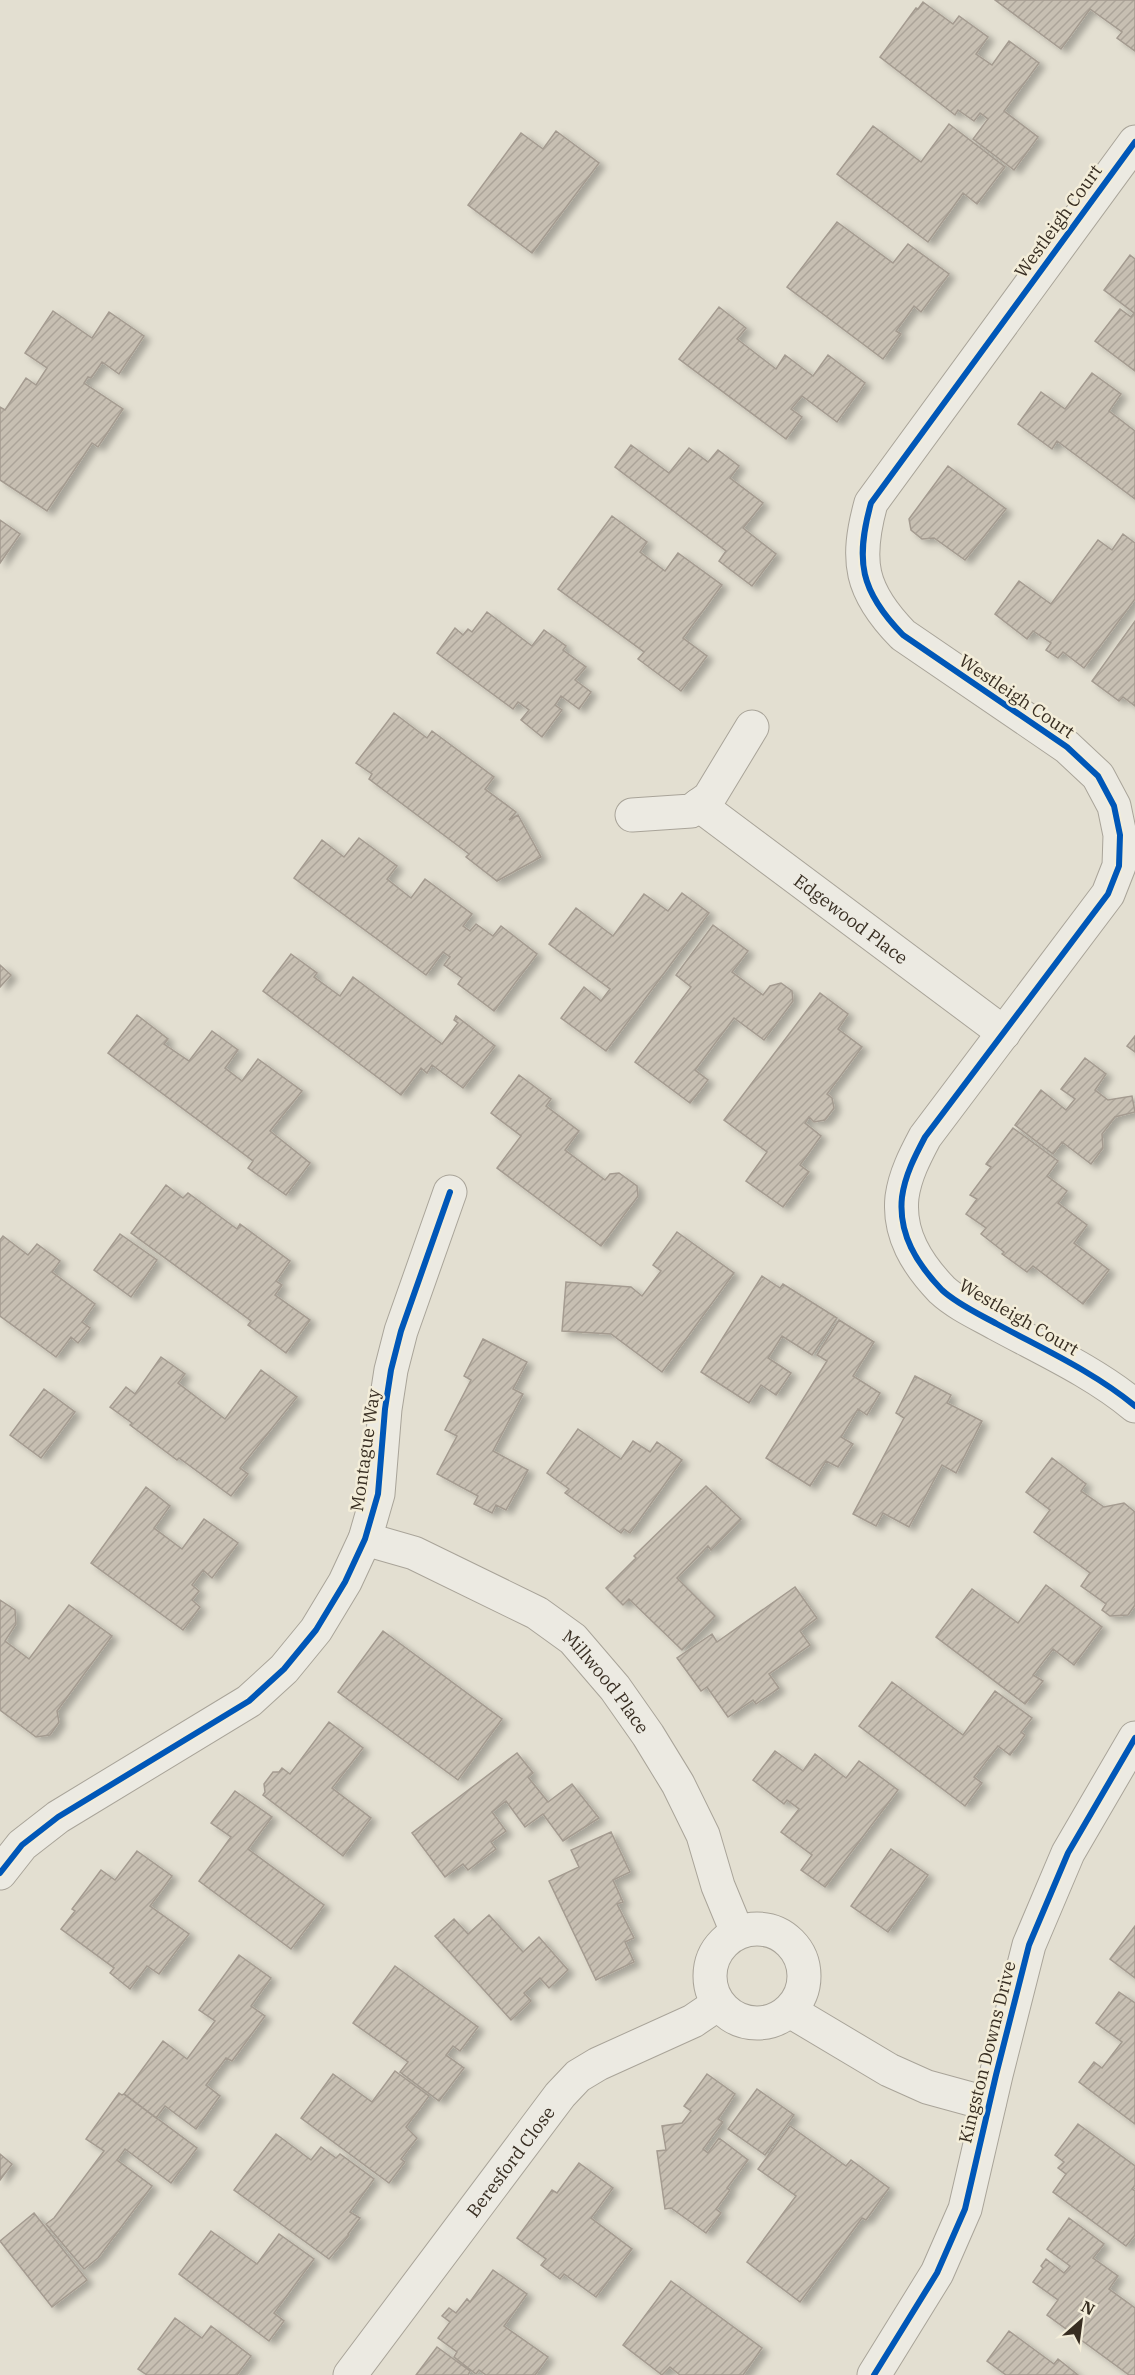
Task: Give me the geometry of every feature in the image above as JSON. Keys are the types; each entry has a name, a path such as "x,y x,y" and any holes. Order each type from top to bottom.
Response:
{"street":[{"name":"Westleigh Court","path":"1135,142 871,503 864,528 862,554 865,580 881,613 903,635 1067,747 1098,776 1114,806 1120,835 1119,866 1108,894 925,1137 910,1165 902,1197 903,1230 916,1260 944,1291 972,1311 1097,1379 1135,1406"},
{"path":"632,814 691,811 708,798 752,727"},
{"name":"Edgewood Place","path":"699,805 1004,1033"},
{"name":"Montague Way","path":"0,1873 22,1845 58,1817 249,1701 284,1669 316,1630 345,1582 365,1539 378,1494 385,1409 401,1330 450,1192"},
{"name":"Millwood Place","path":"365,1539 424,1558 537,1613 573,1639 615,1688 648,1735 678,1784 704,1835 718,1886 737,1932"},
{"name":"Kingston Downs Drive","path":"874,2375 937,2273 965,2209 988,2104 1029,1945 1068,1853 1135,1738"},
{"path":"758,1929 779,1933 800,1956 805,1975 801,1996 790,2011 776,2020 758,2024 735,2019 718,2004 711,1987 710,1969 718,1949 737,1932 758,1929"},
{"name":"Beresford Close","path":"350,2375 560,2095 578,2076 598,2064 693,2021 718,2004"},
{"path":"790,2011 889,2070 927,2087 988,2104"}],"building":[{"path":"995,0 1135,0 1135,51 1117,38 1122,32 1090,9 1061,49"},
{"path":"923,2 953,24 959,16 988,37 976,54 992,65 1009,41 1039,63 1004,111 1038,137 1014,170 973,139 988,119 980,113 974,121 958,110 955,115 880,57 916,8 918,9"},
{"path":"949,124 1005,167 977,204 963,193 928,242 837,174 873,126 921,162"},
{"path":"556,131 599,163 532,253 468,205 521,133 543,149"},
{"path":"837,222 893,263 908,244 949,274 921,312 914,306 896,331 901,334 883,359 787,287"},
{"path":"1130,255 1135,259 1135,371 1095,341 1120,309 1131,317 1134,313 1104,290"},
{"path":"719,307 746,328 737,339 776,369 785,355 813,376 828,355 865,383 837,422 802,396 791,409 802,417 786,439 679,359"},
{"path":"53,311 92,338 109,312 144,336 119,374 102,362 91,378 88,377 84,383 123,409 98,447 92,443 47,511 0,480 0,407 5,410 26,378 36,385 47,368 25,353"},
{"path":"1092,373 1121,394 1109,411 1135,431 1135,499 1057,441 1052,449 1018,424 1041,392 1065,409"},
{"path":"631,445 669,473 689,448 708,462 718,450 739,466 730,478 763,503 743,528 776,554 752,586 719,561 726,551 615,467"},
{"path":"948,466 1006,509 965,560 934,538 922,539 911,530 909,519"},
{"path":"612,516 647,542 640,552 665,571 678,553 722,585 683,638 707,656 681,691 638,659 644,652 558,589"},
{"path":"0,520 20,534 0,563"},
{"path":"1123,534 1135,543 1135,599 1084,668 1063,652 1058,658 1046,650 1051,643 1033,631 1027,639 995,614 1019,581 1051,604 1098,540 1112,550"},
{"path":"487,612 532,646 544,630 566,646 563,650 586,667 575,680 591,692 579,709 561,696 555,705 562,710 542,737 521,720 529,710 518,702 513,709 437,653 455,628 463,635 468,629 472,632"},
{"path":"1135,621 1135,706 1123,697 1119,701 1092,681"},
{"path":"394,713 427,738 432,731 494,777 485,789 516,812 509,820 518,815 541,857 497,881 466,857 469,854 369,779 372,774 356,763"},
{"path":"359,838 397,866 387,879 411,898 425,879 472,914 463,926 470,931 476,924 493,936 501,926 537,954 494,1011 458,984 462,978 444,965 450,957 443,952 426,975 294,878 322,840 344,857"},
{"path":"682,893 709,913 606,1051 561,1018 584,987 601,1001 610,989 549,944 576,908 613,936 644,894 668,911"},
{"path":"713,925 748,951 732,972 763,995 770,986 781,983 792,991 793,1001 764,1040 734,1018 695,1070 708,1080 690,1103 635,1062 691,987 676,975"},
{"path":"291,954 317,973 314,977 340,996 353,977 442,1044 458,1023 454,1020 456,1016 495,1046 463,1088 432,1065 427,1073 421,1068 401,1095 263,991"},
{"path":"0,965 11,975 0,987"},
{"path":"820,993 848,1014 838,1029 862,1047 827,1094 832,1098 834,1108 825,1120 814,1122 809,1117 805,1123 821,1136 800,1165 809,1172 783,1207 746,1181 767,1152 724,1120"},
{"path":"137,1015 168,1039 164,1044 189,1061 212,1031 238,1050 225,1068 242,1081 258,1059 302,1091 270,1131 310,1163 286,1195 248,1168 253,1161 108,1053"},
{"path":"1135,1036 1135,1052 1127,1046"},
{"path":"1085,1058 1106,1074 1095,1090 1108,1100 1132,1096 1135,1112 1115,1117 1102,1134 1103,1148 1091,1164 1062,1142 1053,1154 1015,1125 1041,1090 1066,1110 1075,1099 1061,1089"},
{"path":"519,1075 551,1099 546,1106 579,1131 565,1150 605,1180 610,1174 619,1173 637,1186 638,1196 601,1246 497,1168 521,1136 491,1113"},
{"path":"1013,1128 1058,1161 1047,1176 1067,1191 1058,1203 1087,1225 1074,1243 1109,1270 1083,1304 1033,1266 1027,1272 1002,1254 1004,1252 981,1234 986,1228 966,1214 977,1199 970,1195 991,1167 986,1164"},
{"path":"166,1185 183,1198 188,1193 237,1229 240,1224 290,1261 276,1281 282,1285 275,1295 310,1320 286,1353 248,1325 251,1321 131,1233"},
{"path":"677,1232 734,1273 662,1372 611,1334 562,1331 566,1282 631,1287 642,1296 661,1271 653,1265"},
{"path":"120,1234 157,1260 131,1297 94,1270"},
{"path":"3,1236 28,1255 37,1244 60,1261 52,1272 95,1304 82,1322 90,1328 78,1343 71,1337 56,1357 0,1316 0,1240"},
{"path":"762,1276 780,1288 783,1284 837,1318 812,1355 782,1336 768,1358 791,1373 776,1395 761,1385 749,1403 701,1372"},
{"path":"839,1320 874,1342 853,1376 880,1393 867,1415 858,1409 841,1437 853,1444 838,1467 826,1461 810,1486 766,1458 827,1361 817,1355"},
{"path":"483,1339 527,1362 513,1389 523,1394 493,1451 528,1470 506,1510 496,1505 492,1513 474,1504 478,1496 437,1474 457,1436 445,1430 471,1380 464,1376"},
{"path":"161,1357 185,1374 178,1383 225,1419 261,1370 297,1397 240,1468 248,1474 231,1496 179,1458 177,1460 110,1407 126,1387 135,1394"},
{"path":"915,1376 951,1395 947,1403 982,1421 956,1473 942,1465 909,1527 883,1513 876,1526 853,1514 904,1418 896,1413"},
{"path":"44,1389 75,1412 41,1458 10,1435"},
{"path":"578,1429 621,1459 633,1441 650,1452 657,1442 682,1460 630,1533 624,1529 621,1533 565,1493 569,1489 547,1473"},
{"path":"1052,1458 1086,1484 1081,1491 1104,1507 1124,1503 1135,1512 1135,1605 1128,1615 1110,1616 1102,1610 1106,1604 1081,1586 1090,1573 1034,1532 1050,1510 1026,1492"},
{"path":"706,1486 741,1519 711,1550 708,1546 677,1578 715,1616 682,1650 629,1599 623,1605 606,1588 636,1558 634,1556"},
{"path":"146,1487 170,1506 154,1528 182,1549 204,1519 238,1543 212,1578 203,1570 192,1585 199,1591 192,1600 200,1607 183,1630 91,1563"},
{"path":"1046,1585 1102,1627 1074,1665 1053,1649 1033,1675 1043,1681 1025,1704 936,1637 972,1589 1018,1623"},
{"path":"795,1587 817,1618 800,1631 810,1645 769,1674 779,1688 756,1704 753,1700 728,1717 707,1687 701,1691 677,1658 712,1634 717,1642"},
{"path":"0,1600 15,1610 16,1624 5,1641 29,1659 69,1605 112,1636 57,1711 59,1722 50,1735 36,1737 0,1710"},
{"path":"383,1631 502,1719 458,1780 338,1692"},
{"path":"892,1682 963,1735 995,1691 1032,1718 1021,1732 1025,1735 1010,1755 998,1746 974,1777 982,1783 965,1806 859,1726"},
{"path":"329,1722 363,1748 332,1788 371,1818 343,1856 263,1795 264,1784 273,1772 279,1772 282,1768 290,1774"},
{"path":"775,1751 803,1771 815,1754 846,1778 859,1761 898,1790 825,1887 801,1870 812,1855 781,1832 799,1809 787,1800 784,1804 753,1780"},
{"path":"517,1753 533,1773 528,1777 548,1802 572,1784 599,1818 563,1841 543,1814 525,1827 506,1801 492,1812 506,1831 491,1842 496,1849 468,1870 463,1864 445,1877 412,1833"},
{"path":"235,1791 272,1817 248,1849 324,1905 291,1949 199,1881 231,1837 211,1823"},
{"path":"611,1832 630,1872 613,1880 623,1902 617,1904 634,1938 625,1942 634,1962 596,1980 549,1881 579,1867 571,1850"},
{"path":"891,1849 928,1875 888,1932 851,1906"},
{"path":"137,1851 172,1876 150,1906 189,1934 159,1974 147,1966 130,1989 110,1973 114,1968 61,1929 75,1911 72,1909 101,1870 115,1880"},
{"path":"489,1915 523,1952 539,1937 568,1970 549,1988 540,1978 524,1993 531,2001 511,2020 435,1936 454,1919 468,1934"},
{"path":"1135,1926 1135,1978 1110,1959"},
{"path":"239,1955 271,1978 251,2006 265,2016 232,2061 226,2058 206,2085 220,2096 196,2129 165,2106 156,2118 124,2094 163,2041 187,2059 215,2021 199,2010"},
{"path":"395,1966 478,2027 460,2051 453,2046 446,2055 464,2068 439,2101 400,2072 408,2062 353,2023"},
{"path":"1119,1992 1135,2003 1135,2124 1079,2082 1094,2062 1102,2068 1122,2042 1096,2023"},
{"path":"395,2071 429,2096 406,2127 417,2138 401,2159 405,2162 389,2183 301,2118 333,2074 372,2102"},
{"path":"707,2074 735,2094 718,2119 723,2122 703,2149 708,2153 719,2138 748,2160 727,2188 730,2190 716,2209 721,2213 706,2233 671,2208 665,2209 657,2151 666,2150 662,2126 682,2123 691,2111 684,2106"},
{"path":"757,2089 794,2115 765,2155 728,2129"},
{"path":"119,2093 124,2094 197,2148 171,2183 125,2149 117,2160 152,2186 98,2258 84,2269 46,2224 54,2218 104,2151 86,2139"},
{"path":"1078,2124 1135,2166 1135,2185 1132,2189 1135,2191 1135,2235 1126,2246 1053,2192 1066,2174 1058,2168 1064,2162 1055,2155"},
{"path":"790,2126 846,2166 851,2160 889,2188 866,2220 862,2218 800,2302 747,2262 796,2196 758,2169"},
{"path":"276,2134 311,2160 321,2147 336,2158 340,2154 374,2179 350,2212 360,2218 329,2259 234,2190"},
{"path":"0,2154 12,2164 0,2180"},
{"path":"579,2163 613,2188 591,2218 632,2249 596,2297 564,2274 560,2279 541,2265 546,2259 517,2238 552,2190 557,2193"},
{"path":"34,2213 87,2280 52,2307 0,2241"},
{"path":"1069,2218 1104,2244 1093,2258 1118,2276 1109,2289 1135,2308 1135,2375 1129,2375 1047,2315 1058,2300 1033,2282 1043,2268 1041,2266 1046,2259 1064,2273 1070,2266 1047,2249"},
{"path":"211,2231 257,2264 279,2234 314,2259 274,2313 284,2321 269,2341 179,2274"},
{"path":"493,2270 527,2294 504,2326 548,2357 535,2375 486,2375 479,2370 476,2374 454,2357 457,2352 438,2338 450,2322 442,2316 449,2308 456,2313 467,2299 470,2302"},
{"path":"671,2281 762,2348 743,2375 680,2375 670,2367 662,2375 623,2345"},
{"path":"175,2318 202,2338 211,2326 251,2356 237,2375 147,2375 138,2369"},
{"path":"1009,2331 1054,2364 1058,2359 1078,2375 1006,2375 987,2361"},
{"path":"437,2347 470,2371 468,2375 416,2375"}],"cycle path":[{"path":"1135,142 871,503 863,542 865,574 870,589 878,604 903,635 1067,747 1098,776 1114,806 1120,835 1119,866 1108,894 925,1137 903,1189 902,1211 906,1236 917,1259 948,1295 1103,1382 1135,1406"},
{"path":"0,1873 22,1845 58,1817 249,1701 284,1669 316,1630 345,1582 365,1539 378,1494 385,1409 391,1370 401,1331 450,1192"},
{"path":"874,2375 937,2273 965,2209 1029,1945 1068,1853 1135,1738"}]}
